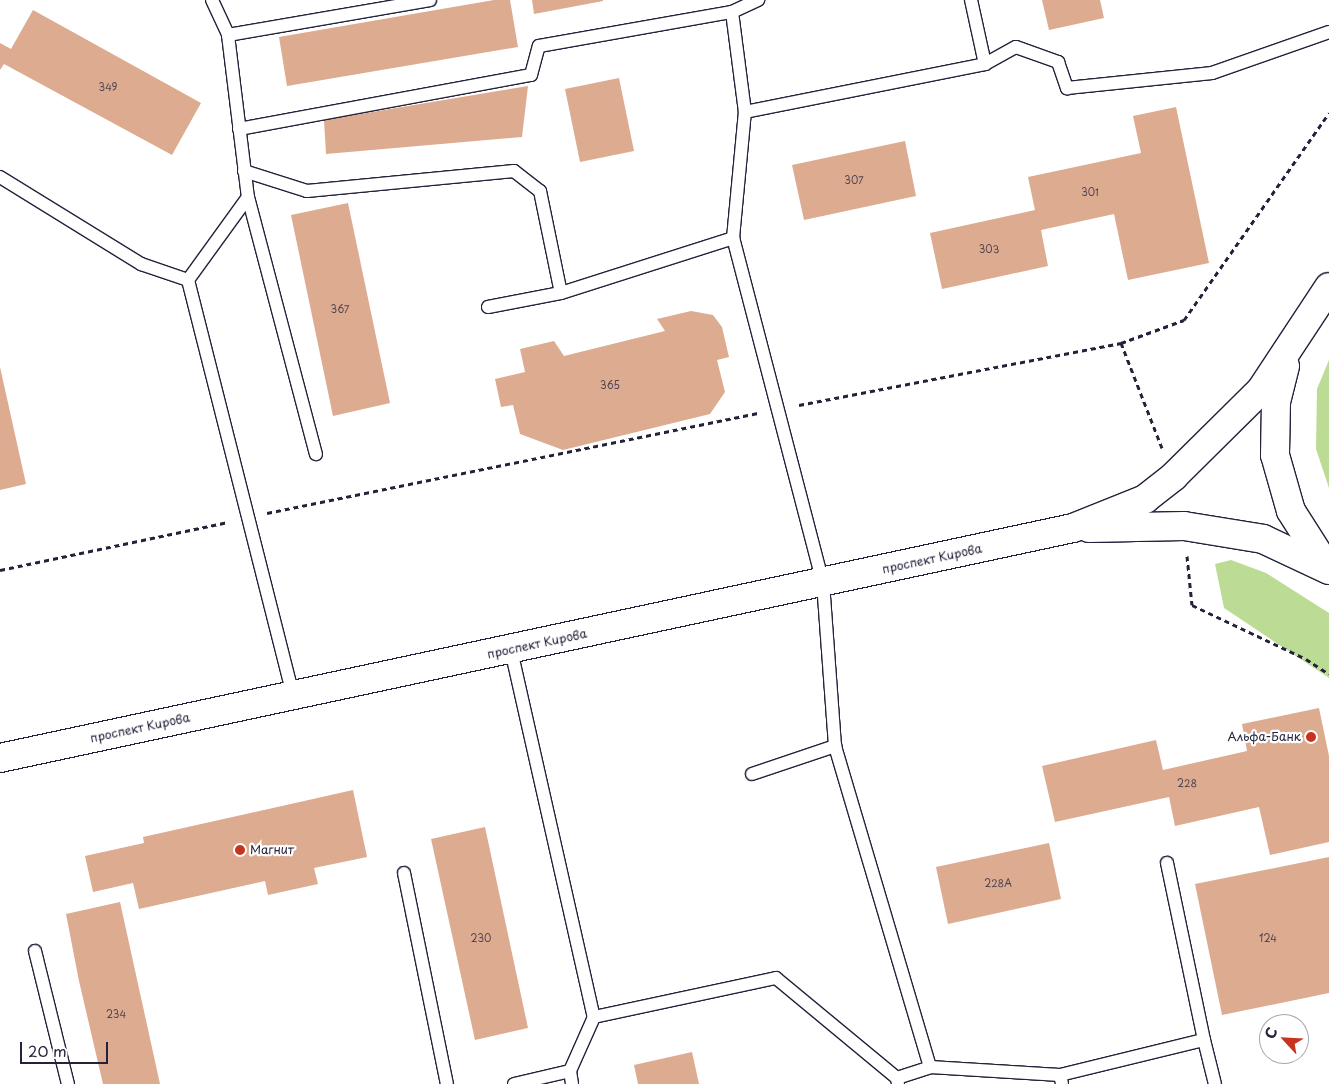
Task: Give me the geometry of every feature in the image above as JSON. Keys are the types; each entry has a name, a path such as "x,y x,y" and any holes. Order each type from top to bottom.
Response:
{"main road":[{"path":"1073,528 1145,499 1174,476 1261,390 1294,336 1329,287"},
{"path":"1294,336 1276,402 1275,455 1291,511 1329,570"},
{"path":"1073,528 1184,526 1263,538 1329,570"},
{"name":"проспект Кирова","path":"0,758 1073,528"}],"lane":[{"path":"212,0 228,35 248,197 316,454"},
{"path":"228,35 430,0"},
{"path":"239,129 531,75 539,46 732,12 758,0"},
{"path":"971,0 985,64"},
{"path":"732,12 745,112 733,238 776,409 823,583 835,746 930,1067"},
{"path":"745,112 985,64 1016,48 1058,62 1067,88 1212,73 1329,32"},
{"path":"244,171 307,191 514,171 540,191 561,293"},
{"path":"0,177 141,264 188,280"},
{"path":"188,280 248,197"},
{"path":"488,307 561,293 733,238"},
{"path":"188,280 293,695"},
{"path":"511,650 594,1017 571,1078 514,1084"},
{"path":"752,774 835,746"},
{"path":"1167,863 1215,1084"},
{"path":"404,873 447,1084"},
{"path":"35,951 68,1084"},
{"path":"594,1017 776,978 897,1081 930,1067 1061,1079 1204,1040"}],"path":[{"path":"0,570 776,409 1121,343 1184,320 1329,113"},
{"path":"1121,343 1174,476"},
{"path":"1187,556 1192,605 1306,659 1329,674"}],"green space":[{"path":"1329,360 1329,488 1316,449 1317,389"},
{"path":"1231,560 1266,573 1329,613 1329,678 1224,608 1215,564"}],"building":[{"path":"494,0 510,0 518,47 287,86 279,37"},
{"path":"532,0 603,0 603,1 534,14"},
{"path":"1042,0 1100,0 1104,18 1049,30"},
{"path":"33,10 201,103 172,155 4,64 0,70 0,43 11,49"},
{"path":"619,78 634,151 580,162 565,89"},
{"path":"528,86 522,137 326,154 324,120"},
{"path":"1176,107 1209,263 1128,280 1114,214 1041,230 1048,266 942,289 930,233 1035,210 1028,177 1141,153 1133,116"},
{"path":"905,141 916,196 804,220 792,165"},
{"path":"348,203 390,403 333,416 291,215"},
{"path":"691,311 713,315 722,327 729,357 717,360 725,392 710,414 563,450 520,434 513,405 501,407 495,379 525,372 520,349 554,341 564,356 665,331 657,319"},
{"path":"0,367 26,484 0,490"},
{"path":"1319,708 1329,756 1329,842 1270,855 1259,807 1175,826 1169,797 1055,822 1042,766 1156,740 1163,770 1247,751 1242,724"},
{"name":"Магнит","path":"353,790 367,857 314,868 318,884 268,895 265,881 139,909 133,883 93,892 85,856 144,843 143,837"},
{"path":"485,827 528,1028 475,1040 431,839"},
{"path":"1049,843 1061,899 948,924 936,867"},
{"path":"1329,857 1329,993 1222,1015 1195,884"},
{"path":"120,902 160,1084 103,1084 79,981 66,914"},
{"path":"692,1052 699,1084 638,1084 634,1065"}],"place":[{"name":"Альфа-Банк","path":"1311,737"},
{"name":"Магнит","path":"240,850"}]}
